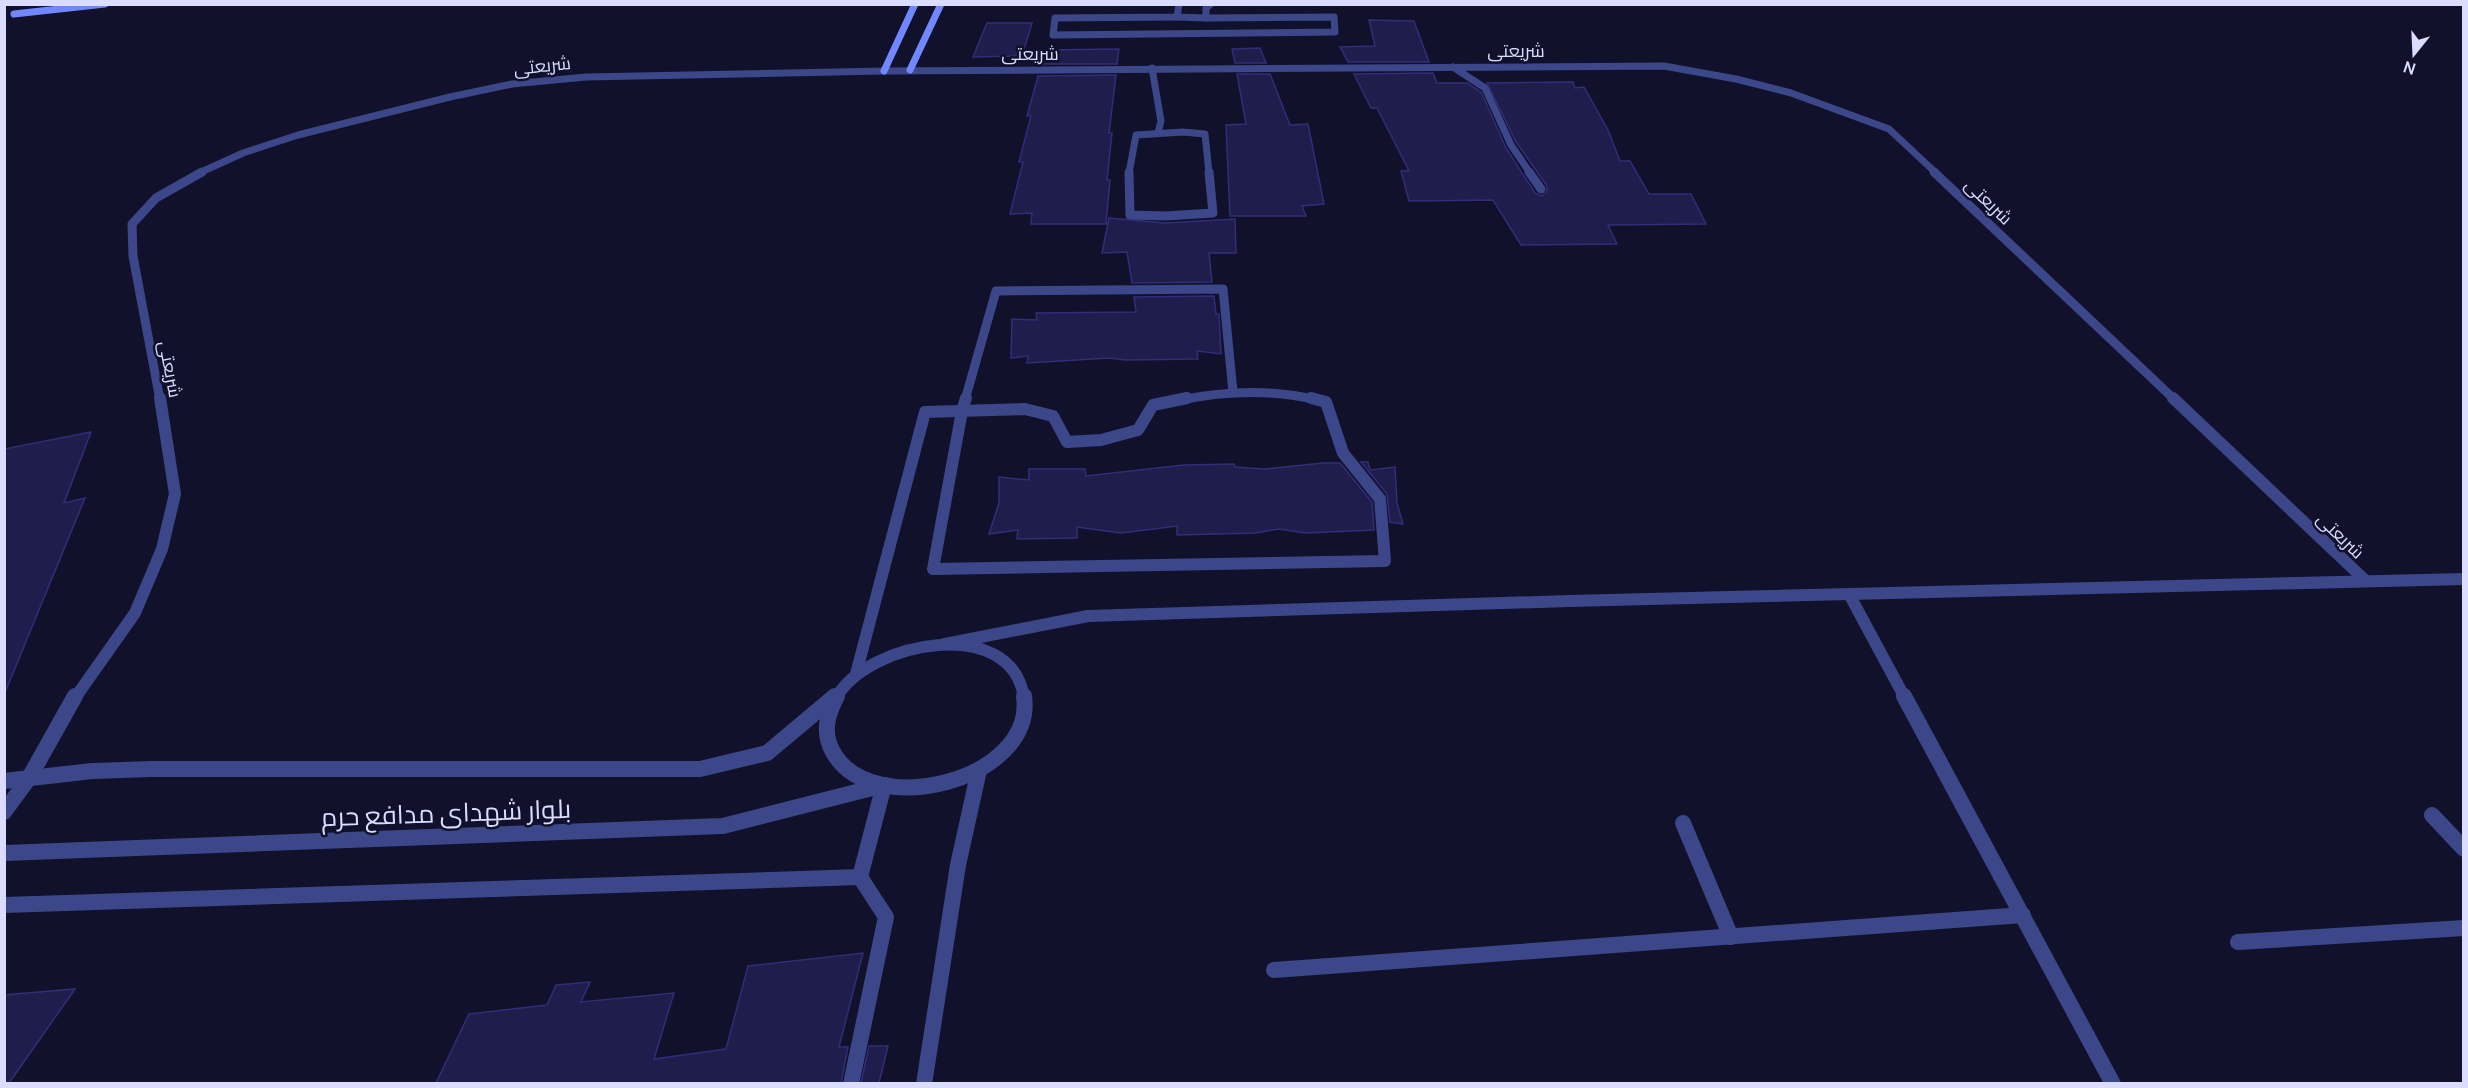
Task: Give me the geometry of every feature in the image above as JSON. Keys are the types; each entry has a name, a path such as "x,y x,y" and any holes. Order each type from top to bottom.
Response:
{"street":[{"path":"4,17 34,4"},
{"path":"14,14 105,4"},
{"path":"884,70 915,4"},
{"path":"910,70 940,4"},
{"path":"1177,17 1179,4"},
{"path":"1206,18 1206,8 1211,4"},
{"path":"1177,17 1334,17 1335,32 1053,35 1055,18 1177,17"},
{"name":"شریعتی","path":"4,812 28,778 76,695 135,613 162,549 175,494 167,437 133,256 132,224 156,198 197,174 243,153 298,135 512,84 586,77 884,70 1664,66 1791,93 1889,129 2366,581"},
{"path":"1453,67 1485,88 1511,145 1541,189"},
{"path":"1152,68 1161,121 1158,133"},
{"path":"1158,133 1205,134 1213,213 1165,216 1130,215 1129,169 1136,135 1158,133"},
{"path":"856,674 925,412 962,411 1025,409 1053,416 1067,442 1101,440 1138,430 1153,405 1220,392 1233,393 1297,395 1326,402 1343,453 1380,499 1385,561 933,569 962,411 996,291 1223,289 1233,393"},
{"path":"945,644 976,648 1002,660 1020,678 1027,700 1023,726 1006,750 979,770 949,782 916,788 884,786 856,776 836,760 826,740 826,717 836,695 856,674 882,658 913,647 945,644 1088,616 2463,579"},
{"path":"1849,594 2113,1083"},
{"name":"بلوار شهدای مدافع حرم","path":"4,782 92,771 152,769 700,769 766,753 836,695"},
{"path":"924,1083 958,865 979,770"},
{"path":"852,1083 886,917 860,877 884,786"},
{"name":"بلوار شهدای مدافع حرم","path":"4,853 723,826 884,786"},
{"path":"2432,815 2463,849"},
{"path":"1683,823 1731,937"},
{"path":"4,905 860,877"},
{"path":"1274,970 2023,915"},
{"path":"2238,942 2463,928"}],"building":[{"path":"1369,20 1414,21 1429,62 1348,62 1340,47 1375,46"},
{"path":"987,23 1032,23 1022,56 973,57"},
{"path":"1260,48 1266,63 1235,63 1232,49"},
{"path":"1119,49 1117,64 1041,64 1045,50"},
{"path":"1433,73 1437,83 1467,83 1481,92 1506,148 1535,193 1541,196 1547,192 1547,186 1516,142 1487,83 1573,82 1575,88 1584,87 1608,130 1620,161 1630,161 1649,194 1691,194 1706,224 1608,225 1617,244 1521,245 1493,200 1409,201 1401,171 1409,171 1377,108 1371,108 1354,74"},
{"path":"1237,74 1270,74 1290,125 1308,124 1324,204 1302,206 1306,216 1230,216 1226,125 1246,124"},
{"path":"1116,75 1109,133 1112,133 1107,180 1110,180 1106,224 1031,224 1032,213 1010,214 1023,162 1019,162 1031,116 1027,116 1038,76"},
{"path":"1109,218 1165,223 1235,219 1236,253 1209,253 1212,282 1132,283 1127,252 1102,253"},
{"path":"1214,296 1216,314 1219,314 1221,354 1197,351 1198,359 1125,360 1109,358 1027,363 1028,356 1011,358 1012,319 1037,320 1036,313 1136,312 1134,297"},
{"path":"91,432 64,503 85,498 4,695 4,449"},
{"path":"1361,462 1368,462 1370,470 1395,467 1397,503 1403,524 1390,522 1387,494"},
{"path":"1340,463 1372,502 1374,530 1305,533 1279,529 1255,533 1177,535 1177,526 1121,533 1077,527 1077,538 1017,539 1018,530 989,534 999,503 999,477 1029,480 1029,469 1085,469 1086,476 1184,465 1234,464 1235,467 1264,469"},
{"path":"863,953 839,1047 848,1047 841,1083 436,1083 469,1014 547,1005 556,985 590,982 581,1002 674,993 654,1059 726,1049 748,966"},
{"path":"75,989 9,1083 4,1083 4,995"},
{"path":"869,1046 888,1046 879,1083 861,1083"}]}
